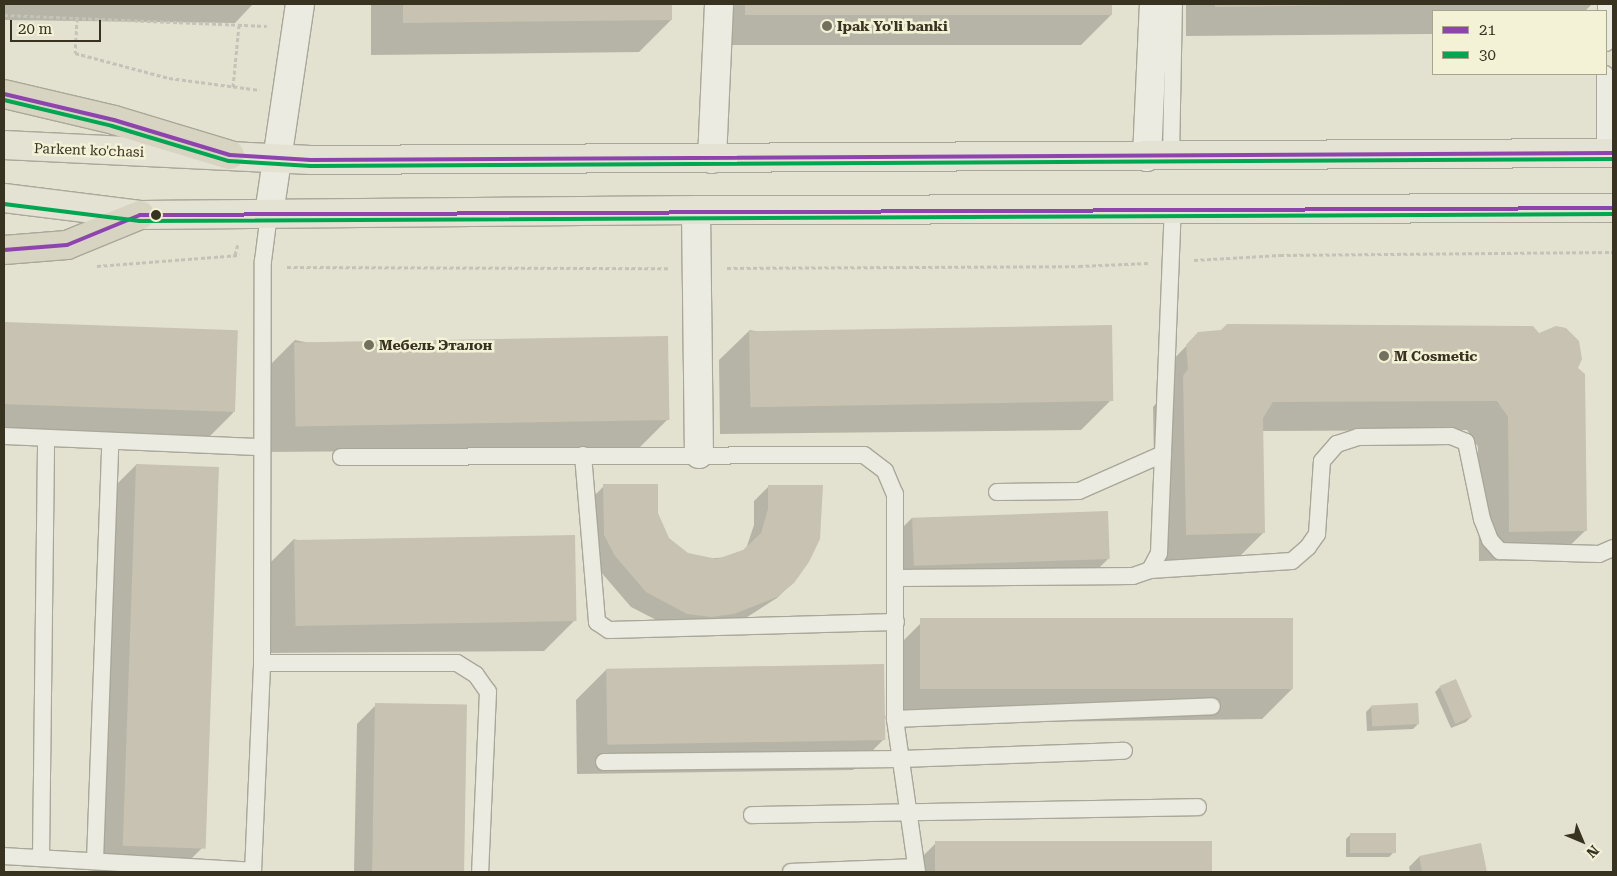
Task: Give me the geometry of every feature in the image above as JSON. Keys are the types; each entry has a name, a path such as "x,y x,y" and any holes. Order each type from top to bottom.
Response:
{"highway":[{"path":"4,94 114,120 230,154"},
{"path":"4,250 67,245 140,215"}],"main road":[{"name":"Parkent ko'chasi","path":"4,146 41,150 230,154 278,158 712,159 1609,153"},
{"path":"4,198 140,215 696,210 1613,208"}],"street":[{"path":"712,159 719,4"},
{"path":"1154,4 1159,157"},
{"path":"269,214 299,15"},
{"path":"696,210 699,454"}],"lane":[{"path":"1159,157 1174,4"},
{"path":"1605,75 1609,153"},
{"path":"1150,570 1159,553 1169,262 1173,209"},
{"path":"4,856 253,872 262,663 260,447 263,261 269,214"},
{"path":"4,436 260,447"},
{"path":"896,578 1133,576 1150,570 1292,561 1308,547 1317,534 1322,461 1337,444 1358,437 1451,436 1466,442 1482,519 1490,540 1500,551 1599,554 1613,548"},
{"path":"41,857 46,439"},
{"path":"95,861 110,442"},
{"path":"342,457 699,454 864,455 885,471 895,494 895,719 910,811 917,870 791,872"},
{"path":"997,492 1079,490 1163,454"},
{"path":"582,455 597,622 609,630 896,622"},
{"path":"262,663 457,663 476,675 488,692 480,872"},
{"path":"895,719 1212,706"},
{"path":"604,762 901,759 1124,751"},
{"path":"752,815 1198,807"}],"path":[{"path":"4,15 239,25 299,15"},
{"path":"77,18 75,53 168,78 268,92"},
{"path":"233,87 239,25"},
{"path":"236,255 238,244"},
{"path":"93,266 236,255 263,261 275,267 697,268 1079,266 1280,255 1613,252"}],"building":[{"path":"403,4 672,4 672,20 403,23"},
{"path":"745,4 1112,4 1112,15 745,15"},
{"path":"1215,4 1370,4 1370,5 1215,7"},
{"path":"4,322 238,330 235,412 4,404"},
{"path":"1227,324 1533,326 1539,333 1556,326 1566,328 1579,341 1582,359 1578,368 1585,374 1587,531 1509,532 1508,417 1497,401 1273,402 1263,418 1265,533 1186,535 1183,376 1188,369 1186,345 1198,332 1221,330"},
{"path":"1112,325 1113,401 750,407 749,331"},
{"path":"668,336 669,420 296,427 294,343"},
{"path":"136,464 219,467 206,849 123,846"},
{"path":"603,484 658,484 658,513 669,538 688,553 717,559 743,550 761,533 768,509 768,485 823,485 820,539 809,562 794,583 777,597 734,614 711,617 687,614 646,592 615,556 604,535"},
{"path":"1108,511 1110,559 914,566 912,518"},
{"path":"575,535 577,621 296,626 294,540"},
{"path":"920,618 1293,618 1293,689 920,689"},
{"path":"884,664 885,740 607,745 606,669"},
{"path":"1456,679 1472,717 1455,724 1439,686"},
{"path":"375,703 467,705 464,872 372,872"},
{"path":"1418,703 1419,724 1372,726 1371,705"},
{"path":"1350,833 1396,833 1396,853 1350,853"},
{"path":"935,841 1212,841 1212,872 935,872"},
{"path":"1481,843 1487,872 1422,872 1419,856"}],"transit line":[{"name":"21","path":"4,94 114,120 230,155 311,160 1613,153"},
{"name":"30","path":"4,100 112,126 229,161 311,166 1613,159"},
{"name":"30","path":"4,204 140,221 1613,214"},
{"name":"21","path":"4,250 67,245 140,215 1613,208"}],"place":[{"name":"Ipak Yo'li banki","path":"827,26"},
{"name":"Мебель Эталон","path":"369,345"},
{"name":"M Cosmetic","path":"1384,356"}]}
